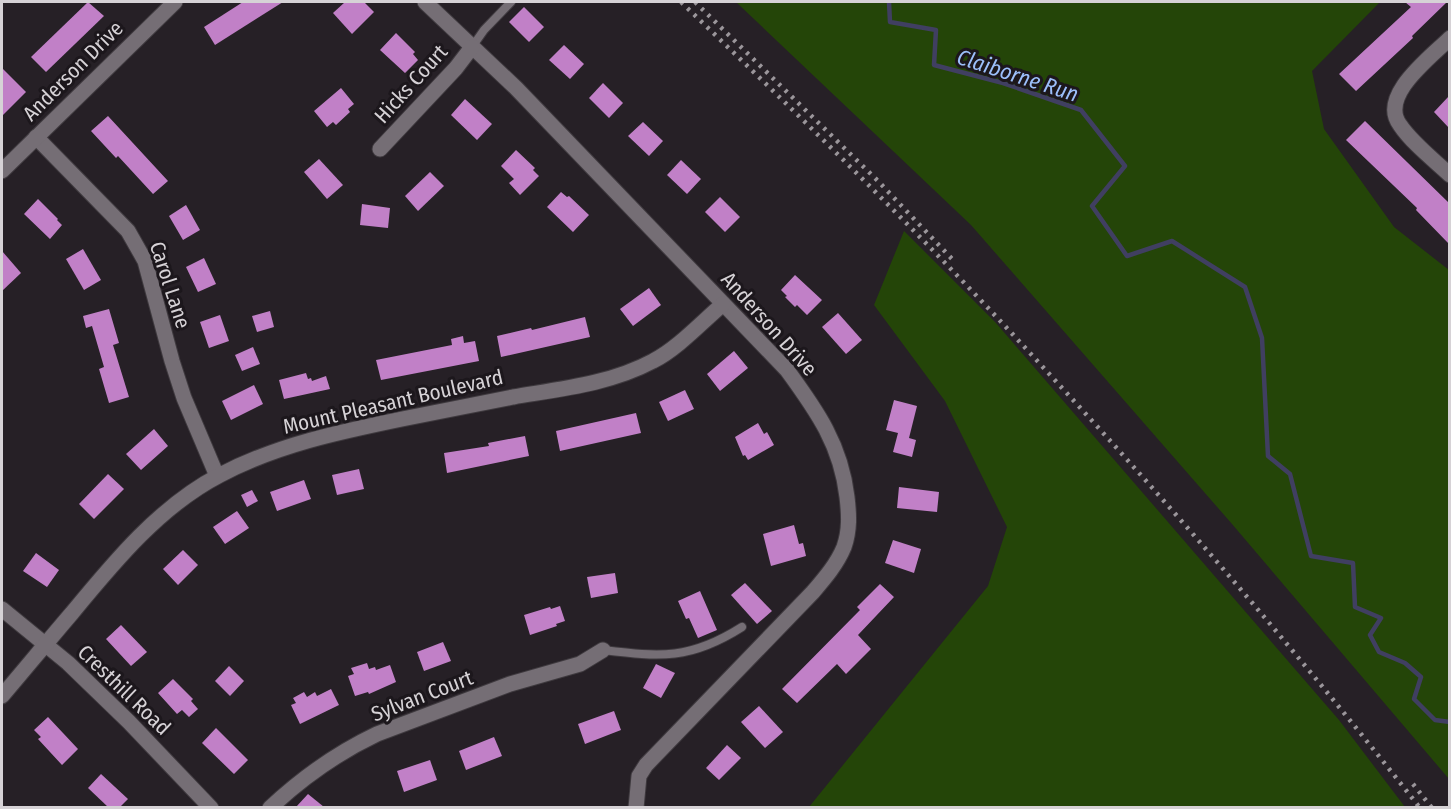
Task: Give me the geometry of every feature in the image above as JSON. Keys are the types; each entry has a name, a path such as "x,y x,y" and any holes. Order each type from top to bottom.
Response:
{"street":[{"name":"Anderson Drive","path":"2,171 175,2"},
{"name":"Anderson Drive","path":"425,2 516,88 787,370 826,428 836,447 844,471 849,526 838,558 813,592 646,765 639,776 636,807"},
{"path":"1449,38 1404,84 1396,98 1395,108 1400,125 1449,176"},
{"name":"Hicks Court","path":"381,149 456,68 472,46"},
{"name":"Carol Lane","path":"36,137 128,231 138,247 145,261 184,398 217,476"},
{"name":"Mount Pleasant Boulevard","path":"2,696 103,575 136,540 183,500 217,476 282,448 326,435 600,381 628,373 656,360 723,304"},
{"name":"Cresthill Road","path":"2,609 46,644 129,722 211,807"},
{"name":"Sylvan Court","path":"270,807 297,782 326,761 378,734 510,684 580,664 603,650"}],"lane":[{"path":"472,46 511,2"},
{"path":"603,650 655,656 692,651 724,639 742,627"}],"green space":[{"path":"736,2 1380,2 1312,71 1324,129 1394,227 1449,270 1449,779 1232,524 971,225"},
{"path":"904,231 996,323 1339,720 1405,807 809,807 988,586 1007,527 945,401 874,305"}],"building":[{"path":"88,2 104,16 46,72 31,57"},
{"path":"243,2 283,2 215,45 204,27"},
{"path":"345,2 364,2 374,12 352,34 333,13"},
{"path":"1405,2 1447,2 1412,36 1413,38 1356,91 1339,74 1411,7"},
{"path":"524,7 544,27 529,42 509,22"},
{"path":"396,33 415,52 413,54 418,60 405,73 380,50"},
{"path":"564,45 584,64 570,79 549,60"},
{"path":"2,68 26,92 2,116"},
{"path":"603,83 623,103 609,118 589,98"},
{"path":"341,88 354,104 348,109 350,112 336,125 333,122 327,127 314,111"},
{"path":"1449,96 1449,128 1434,112"},
{"path":"465,99 492,124 477,140 451,115"},
{"path":"108,116 168,181 153,194 91,131"},
{"path":"1365,121 1449,203 1449,244 1416,210 1417,208 1346,140"},
{"path":"643,122 663,141 649,156 628,136"},
{"path":"516,150 535,168 533,170 539,176 520,195 509,183 514,179 501,166"},
{"path":"319,159 343,185 327,199 304,172"},
{"path":"681,160 701,179 687,194 667,175"},
{"path":"430,172 444,186 418,211 405,196"},
{"path":"561,192 569,196 589,215 573,232 547,207"},
{"path":"720,197 740,217 725,232 705,212"},
{"path":"38,199 62,225 50,239 24,214"},
{"path":"362,204 390,208 388,228 360,225"},
{"path":"186,205 200,230 183,240 169,216"},
{"path":"83,249 101,280 84,290 66,259"},
{"path":"2,251 21,273 2,291"},
{"path":"204,258 216,284 198,292 186,267"},
{"path":"795,275 822,300 807,315 797,305 795,307 781,290"},
{"path":"649,288 661,305 633,326 620,309"},
{"path":"109,309 119,343 113,345 129,397 109,403 99,369 104,367 92,326 86,328 83,316"},
{"path":"270,311 274,327 257,332 252,316"},
{"path":"838,313 862,340 846,354 822,327"},
{"path":"220,315 229,341 209,348 200,322"},
{"path":"585,317 590,337 501,357 497,336"},
{"path":"463,336 464,343 475,341 479,361 381,380 376,360 452,345 451,339"},
{"path":"253,347 260,364 242,371 235,355"},
{"path":"734,351 748,368 720,391 707,374"},
{"path":"306,373 308,379 311,378 312,381 326,376 330,389 284,399 279,380"},
{"path":"254,385 263,404 231,420 222,401"},
{"path":"685,390 694,409 668,421 659,402"},
{"path":"894,400 917,406 909,438 916,440 912,457 893,452 898,433 886,430"},
{"path":"636,413 641,433 560,451 556,431"},
{"path":"758,423 764,434 767,432 774,445 748,460 745,455 743,456 735,437"},
{"path":"154,429 168,446 141,470 126,454"},
{"path":"525,436 529,456 447,473 444,453 489,446 488,443"},
{"path":"359,469 364,489 337,495 332,475"},
{"path":"108,474 124,489 94,519 79,504"},
{"path":"304,480 311,499 277,511 270,492"},
{"path":"899,487 939,492 937,512 897,508"},
{"path":"252,490 258,501 247,507 241,495"},
{"path":"237,511 249,528 225,544 213,527"},
{"path":"794,525 799,544 803,543 806,556 771,566 763,534"},
{"path":"893,540 921,549 914,573 885,563"},
{"path":"183,550 198,565 178,585 163,569"},
{"path":"36,553 59,570 47,587 23,571"},
{"path":"615,573 618,593 591,598 587,577"},
{"path":"745,583 772,611 757,624 731,595"},
{"path":"880,584 894,597 858,635 871,649 846,674 837,664 797,703 782,689 860,610 857,607"},
{"path":"700,591 717,630 698,638 678,601"},
{"path":"560,606 565,621 530,635 524,615"},
{"path":"121,625 147,652 131,666 106,639"},
{"path":"443,642 451,661 424,671 417,652"},
{"path":"367,663 369,669 375,667 376,670 390,665 396,682 369,694 368,692 355,696 348,676 354,674 351,668"},
{"path":"656,664 675,673 661,698 643,688"},
{"path":"229,666 244,681 230,696 215,681"},
{"path":"173,679 193,699 191,701 198,709 189,717 182,710 177,714 158,693"},
{"path":"331,689 339,705 300,724 291,705 296,703 293,698 304,692 307,697 315,692 317,696"},
{"path":"759,706 783,732 765,748 741,722"},
{"path":"614,711 621,730 585,744 578,724"},
{"path":"48,717 78,749 62,765 38,739 41,737 34,730"},
{"path":"216,728 248,760 234,774 202,743"},
{"path":"494,737 502,756 466,770 459,751"},
{"path":"727,745 741,758 719,780 706,768"},
{"path":"430,760 437,780 404,792 397,771"},
{"path":"101,774 128,799 120,807 108,807 88,788"},
{"path":"308,794 324,807 296,807"}],"waterway":[{"name":"Claiborne Run","path":"889,2 890,22 936,30 934,65 1003,83 1081,110 1125,166 1092,206 1127,256 1172,241 1245,287 1262,338 1268,456 1290,474 1311,556 1353,563 1355,607 1381,618 1370,635 1379,652 1405,663 1421,677 1414,699 1435,720 1450,722"}],"railway":[{"path":"681,2 864,180 1041,365 1235,583 1329,694 1420,808"},
{"path":"695,2 878,181 954,261"},
{"path":"1413,784 1432,808"}]}
